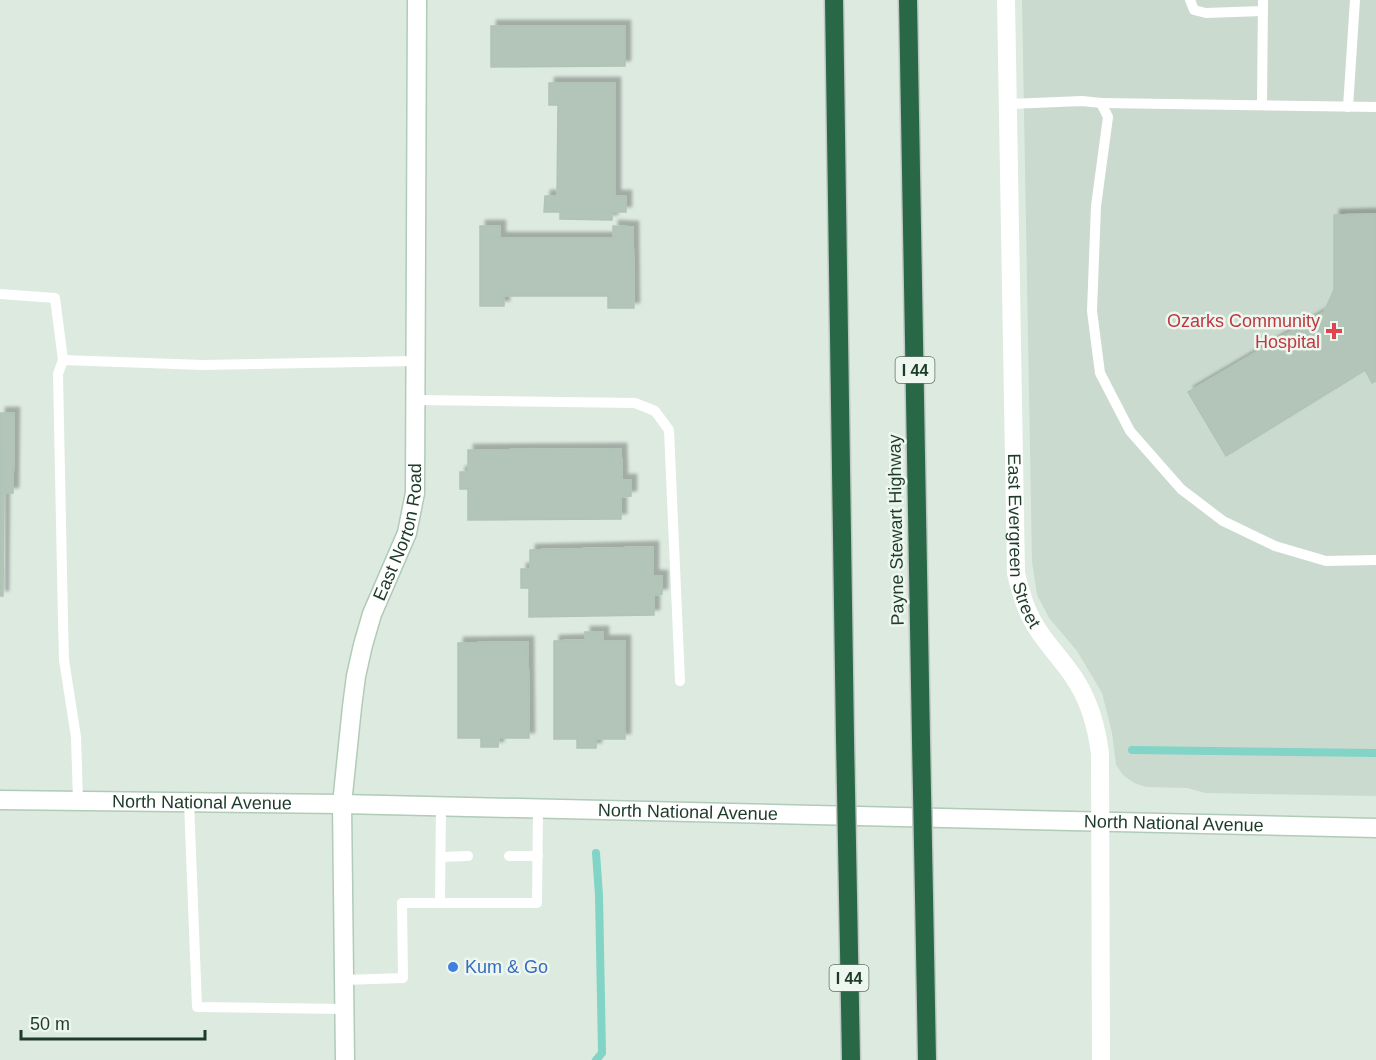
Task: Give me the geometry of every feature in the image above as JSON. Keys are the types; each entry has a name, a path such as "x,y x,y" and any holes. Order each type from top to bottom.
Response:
{"highway":[{"name":"I 44","path":"834,0 851,1060"},
{"name":"Payne Stewart Highway","path":"908,0 927,1060"}],"main road":[{"name":"East Norton Road","path":"345,1060 342,804 356,676 372,614 407,533 415,493 417,0"},
{"name":"East Evergreen Street","path":"1006,0 1016,573 1026,608 1035,625 1077,682 1093,717 1100,754 1101,1060"},
{"name":"North National Avenue","path":"0,800 441,806 1376,828"}],"lane":[{"path":"1190,0 1194,10 1206,13 1263,6 1262,105"},
{"path":"1348,107 1355,0"},
{"path":"1008,104 1082,101 1376,107"},
{"path":"1101,103 1108,117 1096,206 1092,311 1100,373 1130,431 1181,489 1223,520 1275,546 1326,561 1376,560"},
{"path":"0,294 55,298 63,360 58,374 64,660 76,737 78,801"},
{"path":"63,360 203,364 416,362"},
{"path":"416,400 635,403 655,411 669,430 680,681"},
{"path":"189,802 197,1006 345,1009"},
{"path":"440,902 441,806"},
{"path":"344,980 403,978 402,903 537,903 538,808"},
{"path":"441,857 468,856"},
{"path":"509,856 538,856"}],"shaded area":[{"path":"1022,0 1376,0 1376,796 1205,793 1187,788 1146,787 1134,783 1123,775 1116,765 1112,733 1102,693 1077,651 1049,618 1037,595 1032,562"}],"building":[{"path":"491,26 625,26 625,66 491,67"},
{"path":"549,83 615,83 615,196 626,196 626,212 612,212 612,220 560,219 560,212 544,212 545,196 557,196 558,105 549,105"},
{"name":"Ozarks Community Hospital","path":"1376,214 1376,381 1372,383 1365,370 1226,456 1188,392 1324,312 1334,290 1334,215"},
{"path":"480,226 500,226 500,238 613,238 613,226 633,227 634,308 608,308 608,296 504,296 504,306 480,306"},
{"path":"0,413 14,413 13,493 4,493 3,596 0,596"},
{"path":"621,449 622,480 631,480 631,496 621,497 621,519 468,520 468,489 460,489 460,472 468,472 468,450"},
{"path":"653,547 653,576 662,576 662,594 654,595 654,615 529,617 529,588 521,588 521,569 530,569 530,550"},
{"path":"585,632 603,632 603,641 625,641 625,739 596,739 596,748 577,748 577,739 554,739 554,641 585,640"},
{"path":"528,642 529,738 499,738 498,747 481,747 481,738 458,738 458,643"}],"waterway":[{"path":"1132,750 1376,753"},
{"path":"596,853 602,1053 596,1060"}],"place":[{"name":"Ozarks Community Hospital","path":"1334,331"},
{"name":"Kum & Go","path":"453,967"}]}
